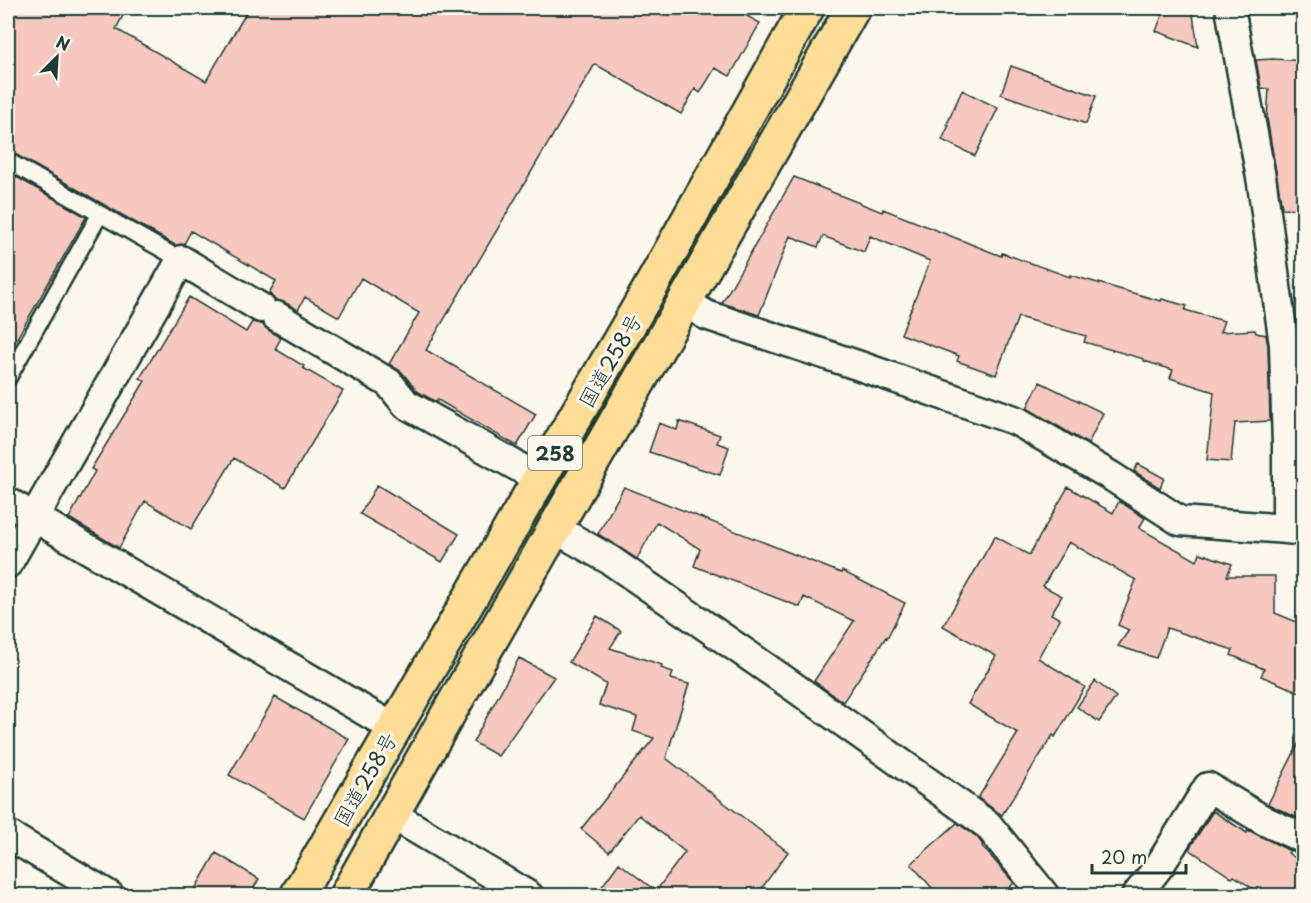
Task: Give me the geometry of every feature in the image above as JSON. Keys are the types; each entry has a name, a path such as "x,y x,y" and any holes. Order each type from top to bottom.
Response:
{"highway":[{"name":"国道258号","path":"297,896 655,280 807,8"},
{"name":"国道258号","path":"346,896 554,528 853,8"}],"street":[{"path":"685,302 706,315 1017,421 1111,476 1180,521 1295,530 1284,345 1262,183 1230,8"},
{"path":"8,563 181,260 389,383 406,404 540,479"},
{"path":"8,502 394,728"},
{"path":"554,528 610,560 988,825 1045,896"},
{"path":"1136,896 1160,865 1208,787 1265,820 1304,839"},
{"path":"391,814 529,896"},
{"path":"8,835 110,896"}],"lane":[{"path":"8,161 181,260"},
{"path":"8,378 100,214"}],"building":[{"path":"8,8 127,8 116,29 206,81 249,8 732,8 760,23 730,76 715,68 700,93 695,89 681,114 595,64 426,350 536,414 517,446 438,400 436,402 417,391 402,372 389,364 419,313 361,278 339,317 305,297 298,310 275,300 269,293 276,281 191,231 184,244 175,245 8,151"},
{"path":"1165,8 1192,8 1198,47 1156,31"},
{"path":"1256,60 1304,61 1303,209 1282,208 1267,118 1269,89 1261,88"},
{"path":"1011,66 1096,96 1086,124 1001,94"},
{"path":"962,90 998,108 975,156 942,140"},
{"path":"8,172 86,217 8,354"},
{"path":"794,177 882,212 883,209 1001,256 1002,253 1070,277 1070,275 1161,301 1162,299 1187,306 1185,310 1224,321 1220,332 1255,330 1256,333 1266,335 1270,421 1235,423 1231,462 1207,460 1214,392 1170,378 1173,370 1084,342 1086,336 1018,317 996,375 957,361 959,356 901,334 930,261 870,236 864,252 823,236 818,247 790,236 759,315 722,303"},
{"path":"189,297 246,332 252,322 262,324 281,338 275,349 343,391 285,488 234,458 191,529 145,501 119,548 69,518 95,471 91,469 145,381 140,378"},
{"path":"1040,382 1103,413 1088,444 1027,408"},
{"path":"679,421 720,435 717,443 729,447 720,475 649,452 659,423 677,430"},
{"path":"1138,464 1164,478 1160,488 1134,471"},
{"path":"377,485 459,534 442,562 360,514"},
{"path":"624,487 841,573 842,571 905,603 887,638 843,702 814,681 854,621 804,597 800,607 694,566 700,549 657,522 637,559 598,534"},
{"path":"1068,487 1113,513 1119,501 1145,518 1139,528 1197,561 1200,553 1232,564 1227,576 1275,576 1275,613 1304,625 1304,694 1261,676 1264,669 1231,655 1233,650 1167,628 1156,658 1118,646 1129,630 1118,625 1136,580 1069,542 1043,586 1062,596 1051,614 1060,619 1038,658 1085,687 1055,737 1053,735 1002,815 978,798 1018,733 968,704 996,656 943,626 995,536 1029,555"},
{"path":"597,616 621,631 610,648 662,665 661,668 673,672 671,679 689,684 666,758 788,852 756,896 595,896 619,863 656,891 685,852 639,815 609,852 581,829 654,738 633,731 637,717 599,705 606,684 569,662"},
{"path":"519,658 554,677 498,756 473,742"},
{"path":"1095,681 1116,697 1099,722 1077,707"},
{"path":"275,697 349,739 304,818 229,775"},
{"path":"1304,733 1304,821 1268,804"},
{"path":"1213,811 1247,833 1248,830 1290,851 1288,853 1304,864 1304,896 1264,896 1189,849"},
{"path":"957,823 977,837 1014,883 1000,896 939,896 911,864"},
{"path":"216,853 259,879 249,896 191,896"}]}
